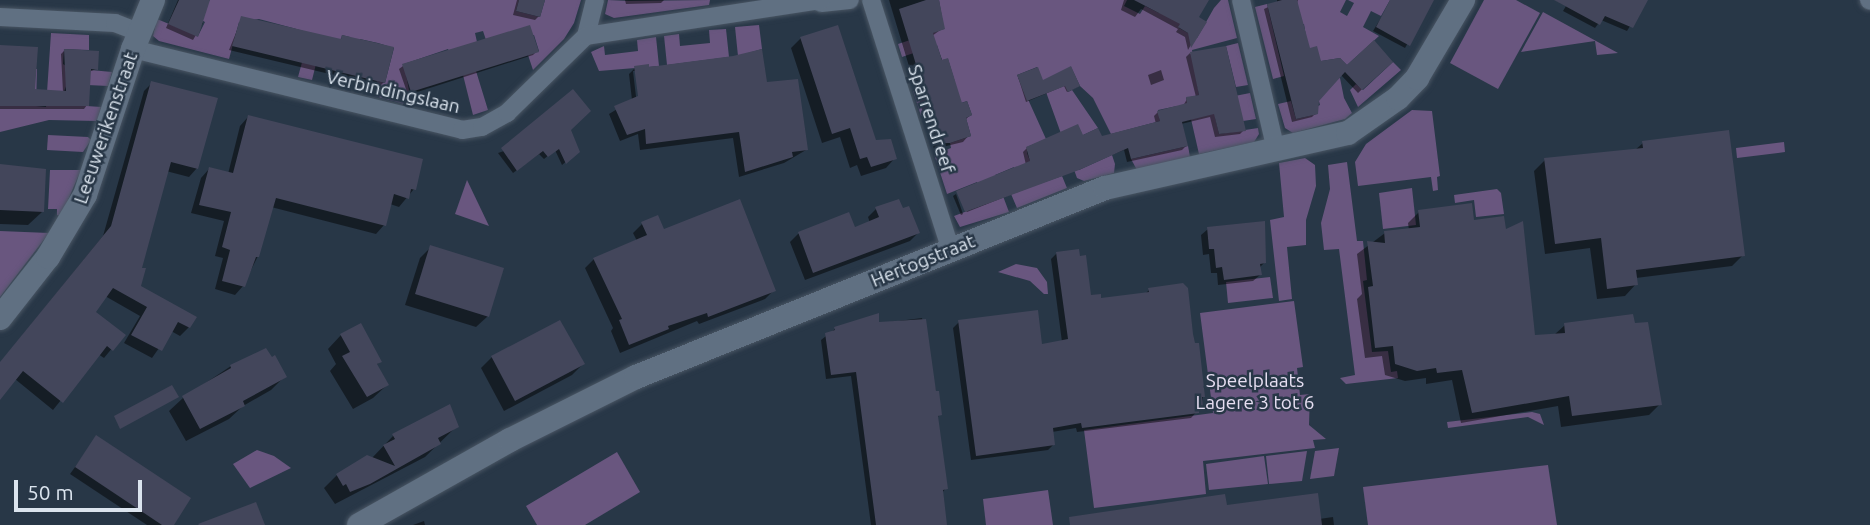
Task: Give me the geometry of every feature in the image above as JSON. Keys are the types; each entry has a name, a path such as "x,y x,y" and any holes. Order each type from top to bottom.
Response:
{"street":[{"name":"Leeuwerikenstraat","path":"0,318 48,257 78,211 98,162 136,40 153,0"},
{"path":"595,0 586,36 821,1 850,0"},
{"name":"Sparrendreef","path":"871,0 951,250"},
{"path":"1241,0 1276,150"},
{"name":"Hertogstraat","path":"359,525 510,440 636,377 1105,188 1348,134 1389,106 1422,72 1463,0"},
{"name":"Verbindingslaan","path":"0,17 115,23 136,40 462,130 482,127 507,113 586,36"}],"green space":[{"path":"210,0 519,0 516,11 540,17 545,0 581,0 574,23 564,39 533,70 528,55 539,51 534,35 486,40 483,31 475,33 477,42 468,45 488,110 473,115 463,75 448,49 404,64 412,106 374,96 377,81 385,83 394,48 378,43 360,39 357,50 350,37 342,35 341,39 321,44 312,80 298,77 310,33 293,28 259,19 239,22 229,59 159,41 153,36 157,19 198,36 205,22 196,17"},
{"path":"608,0 710,0 709,5 614,18 605,14"},
{"path":"939,0 1127,0 1124,6 1140,14 1145,6 1159,13 1163,7 1184,17 1179,28 1197,38 1214,8 1221,0 1228,0 1237,38 1192,50 1199,95 1186,98 1189,105 1250,93 1256,119 1243,121 1215,117 1219,134 1258,128 1259,134 1254,142 1199,154 1188,106 1177,106 1158,110 1160,121 1111,134 1093,98 1080,86 1071,67 1068,92 1072,90 1098,128 1083,135 1069,148 1079,170 1112,155 1115,164 1114,173 1084,181 1077,178 1037,67 1017,75 1046,139 1027,147 1027,153 1039,184 1062,176 1067,188 1017,208 1011,194 1014,167 995,175 1009,212 960,227 954,216 986,204 977,182 947,194 934,154 951,148 950,143 971,136 966,118 972,115 967,101 921,116 913,91 955,82 948,59 942,60 937,45 902,57 898,44 944,29"},
{"path":"1297,0 1346,0 1340,12 1347,16 1354,3 1348,0 1390,0 1381,16 1371,11 1363,27 1379,36 1347,65 1340,58 1321,61 1308,49 1304,24 1300,25"},
{"path":"1484,0 1516,0 1540,13 1498,89 1450,63"},
{"path":"1267,4 1284,76 1273,79 1255,7"},
{"path":"1543,12 1618,53 1597,55 1595,41 1521,52"},
{"path":"759,25 762,49 738,56 735,27"},
{"path":"726,29 729,57 667,65 664,36 679,34 680,46 710,43 709,30"},
{"path":"51,33 89,35 89,50 64,49 63,64 69,68 112,72 108,86 67,84 59,104 101,107 97,121 49,120 0,132 0,101 15,68 37,69 36,106 46,107"},
{"path":"656,37 659,66 599,71 591,52 604,46 605,55 638,51 637,40"},
{"path":"1238,43 1248,85 1236,87 1226,46"},
{"path":"1393,62 1401,70 1358,107 1350,90 1356,84 1363,90"},
{"path":"1340,78 1344,98 1352,113 1345,119 1293,133 1285,128 1278,104 1291,101 1296,119 1317,114 1316,107 1320,105 1314,82"},
{"path":"1412,110 1432,111 1440,176 1437,177 1438,190 1433,191 1431,177 1358,186 1355,162 1366,144"},
{"path":"48,135 88,137 91,140 83,152 47,150"},
{"path":"1784,142 1785,152 1737,158 1736,148"},
{"path":"1188,146 1190,157 1137,170 1131,159"},
{"path":"1305,158 1315,165 1316,186 1306,220 1306,245 1287,247 1292,299 1279,301 1270,220 1284,217 1279,163"},
{"path":"1347,162 1357,241 1363,241 1367,280 1363,281 1372,352 1388,351 1391,372 1397,371 1398,378 1346,384 1340,378 1355,375 1339,249 1324,250 1321,223 1330,189 1328,165"},
{"path":"50,170 81,170 61,216 57,215 57,209 48,209"},
{"path":"467,180 489,226 455,214"},
{"path":"1412,188 1416,225 1383,229 1379,193"},
{"path":"1497,189 1501,193 1504,214 1476,217 1474,200 1455,203 1454,195"},
{"path":"0,231 49,233 0,297"},
{"path":"1016,264 1037,268 1047,282 1048,294 1044,294 1030,281 998,272"},
{"path":"1270,277 1273,298 1228,303 1226,282"},
{"name":"Speelplaats Lagere 3 tot 6","path":"1294,301 1303,367 1297,368 1300,395 1310,394 1309,425 1326,439 1313,440 1315,448 1203,461 1206,494 1094,508 1084,430 1213,413 1200,313"},
{"path":"1532,412 1540,414 1544,425 1528,417 1448,428 1447,422"},
{"path":"1339,448 1334,476 1310,479 1315,451"},
{"path":"257,450 274,456 291,468 250,488 233,464"},
{"path":"1307,451 1302,481 1269,484 1266,456"},
{"path":"617,452 640,492 585,525 537,525 526,506"},
{"path":"1264,456 1268,484 1209,490 1206,464"},
{"path":"1548,465 1557,525 1368,525 1363,487"},
{"path":"1048,490 1053,525 986,525 983,499"}],"building":[{"path":"179,0 210,0 198,37 168,24"},
{"path":"519,0 545,0 540,17 516,11"},
{"path":"926,0 939,0 945,29 933,33 942,60 948,58 962,103 967,101 972,115 966,118 971,136 950,143 940,143 899,9"},
{"path":"1134,0 1209,0 1199,17 1207,22 1191,48 1188,33 1178,27 1180,24"},
{"path":"1297,0 1310,48 1317,46 1321,61 1340,58 1347,65 1374,40 1393,62 1362,90 1345,72 1319,101 1318,114 1296,119 1267,4"},
{"path":"1390,0 1434,0 1410,46 1376,27"},
{"path":"1554,0 1648,0 1633,28 1605,16 1600,25"},
{"path":"241,16 341,39 342,35 394,47 385,83 232,46"},
{"path":"530,25 539,52 411,92 402,64"},
{"path":"838,25 876,140 891,139 897,159 871,167 867,157 860,159 850,128 832,134 800,37"},
{"path":"0,45 38,47 35,89 66,91 64,49 99,51 98,70 91,69 89,106 0,106"},
{"path":"1226,46 1246,131 1219,134 1214,114 1182,122 1188,146 1131,159 1128,148 1079,170 965,212 956,191 1030,161 1026,147 1078,124 1083,135 1098,128 1102,136 1160,121 1157,111 1187,103 1186,97 1199,95 1190,52"},
{"path":"762,49 767,82 798,79 808,150 792,152 793,157 745,172 739,132 646,144 645,129 627,135 614,106 638,96 634,66 649,64 649,67 733,56"},
{"path":"1071,66 1080,86 1068,92 1065,86 1027,101 1017,75 1038,67 1043,80"},
{"path":"151,81 218,98 198,169 171,162 142,268 146,268 141,286 197,317 190,328 178,322 162,351 131,335 147,307 113,288 96,312 126,335 113,351 107,346 63,403 23,371 0,400 0,362 111,226"},
{"path":"573,89 591,111 571,130 580,152 566,164 559,149 548,157 543,151 517,171 501,148"},
{"path":"248,115 423,159 416,190 411,189 409,199 394,194 386,226 276,198 259,257 256,257 245,287 222,281 230,250 222,247 231,212 199,205 209,167 233,173"},
{"path":"1729,130 1745,256 1636,270 1638,285 1607,289 1601,238 1555,244 1544,158 1643,148 1642,141"},
{"path":"0,164 46,169 44,212 0,210"},
{"path":"740,199 776,291 708,317 707,313 668,326 669,329 629,345 619,320 622,319 593,258 647,235 641,222 658,215 664,229"},
{"path":"899,199 903,208 909,206 920,233 813,273 798,232 849,212 855,227 879,217 875,207"},
{"path":"1472,203 1474,220 1504,216 1506,229 1523,221 1535,335 1565,333 1564,323 1633,314 1635,323 1648,322 1662,405 1572,416 1569,396 1472,413 1462,370 1437,373 1436,368 1417,371 1395,364 1393,346 1375,348 1368,287 1373,286 1367,241 1385,243 1384,231 1420,227 1418,210"},
{"path":"1265,221 1266,263 1260,264 1262,275 1224,280 1222,267 1216,268 1214,249 1209,249 1207,227"},
{"path":"430,245 504,268 489,317 415,294"},
{"path":"1079,249 1080,256 1086,255 1091,295 1101,294 1101,298 1149,292 1148,288 1183,283 1188,288 1193,334 1195,343 1199,343 1205,397 1202,397 1203,408 1199,408 1199,413 1082,428 1081,423 1053,428 1055,445 976,456 958,320 1038,310 1042,344 1068,339 1056,252"},
{"path":"879,313 879,322 926,319 942,415 938,416 948,489 943,490 947,525 876,525 856,372 831,375 825,333 835,330 834,327"},
{"path":"560,320 585,364 515,401 491,356"},
{"path":"361,323 382,362 377,364 389,385 367,397 342,356 350,352 340,334"},
{"path":"266,348 272,357 275,355 287,377 243,401 245,406 200,429 182,396 231,368 230,365"},
{"path":"172,385 179,397 120,429 114,416"},
{"path":"450,404 459,427 438,438 441,444 370,484 350,492 346,484 343,486 336,474 367,455 395,466 383,445 395,439 392,434"},
{"path":"96,435 191,498 174,525 162,525 75,467"},
{"path":"1318,493 1322,525 1070,525 1069,517 1225,494 1227,505"},
{"path":"256,502 265,525 198,524"}]}
